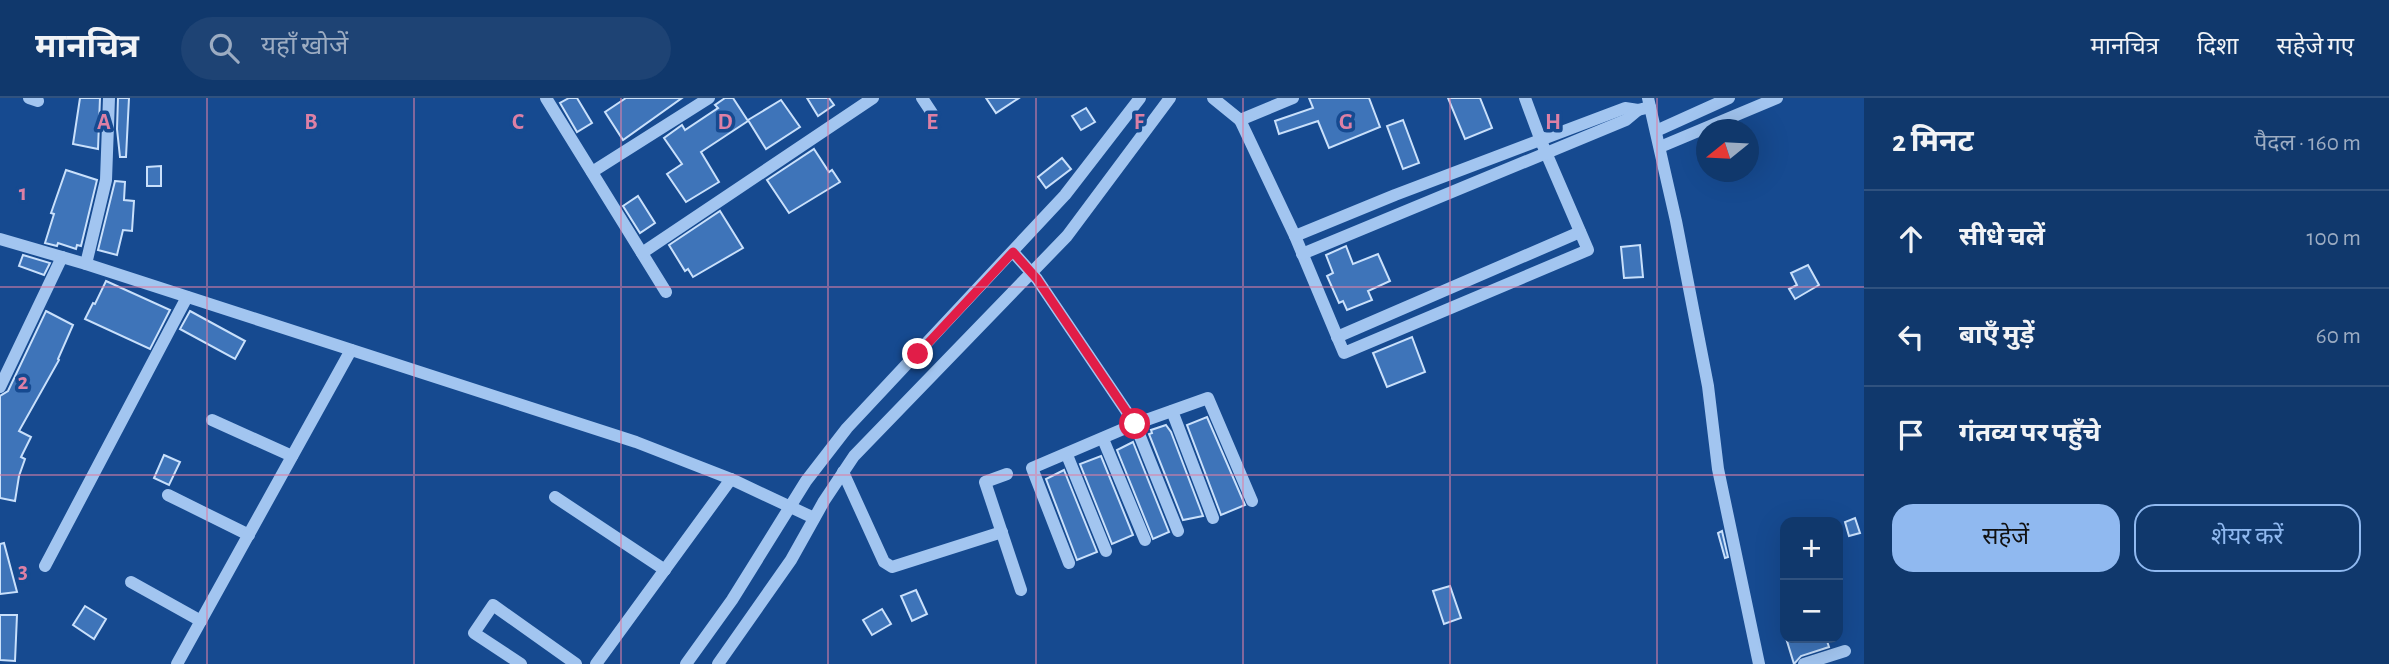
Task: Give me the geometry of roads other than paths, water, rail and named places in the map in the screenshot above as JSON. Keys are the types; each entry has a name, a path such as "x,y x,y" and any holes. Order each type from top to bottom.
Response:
{"street":[{"path":"86,264 106,180 109,98"},
{"path":"592,172 709,98"},
{"path":"642,253 873,98"},
{"path":"922,98 932,113"},
{"path":"686,664 732,600 806,481 847,428 1065,195 1140,98"},
{"path":"718,664 791,560 854,456 1032,274 1087,211 1170,98"},
{"path":"1213,98 1240,120 1295,236 1344,354 1588,250 1525,98"},
{"path":"1240,120 1293,98"},
{"path":"1656,131 1729,98"},
{"path":"1660,148 1777,98"},
{"path":"547,99 666,292"},
{"path":"1302,254 1544,147 1625,108 1645,105 1660,148 1707,386 1718,469 1759,664"},
{"path":"1295,236 1395,195 1544,147"},
{"path":"1337,337 1580,232"},
{"path":"0,239 86,264 636,442 731,479 814,518"},
{"path":"1013,252 1032,274 1135,424 1178,531"},
{"path":"0,387 62,257"},
{"path":"45,566 187,297"},
{"path":"177,664 351,350"},
{"path":"1069,564 1032,468 1135,424 1208,398 1252,501"},
{"path":"1172,411 1213,518"},
{"path":"212,420 292,456"},
{"path":"1103,439 1145,540"},
{"path":"1067,455 1106,551"},
{"path":"843,472 884,562 892,567 1002,532"},
{"path":"1007,474 985,482 1021,590"},
{"path":"596,664 731,479"},
{"path":"168,495 249,535"},
{"path":"555,497 665,570"},
{"path":"131,582 201,621"},
{"path":"521,664 474,634 493,605 576,664"},
{"path":"1804,664 1845,651"}]}
